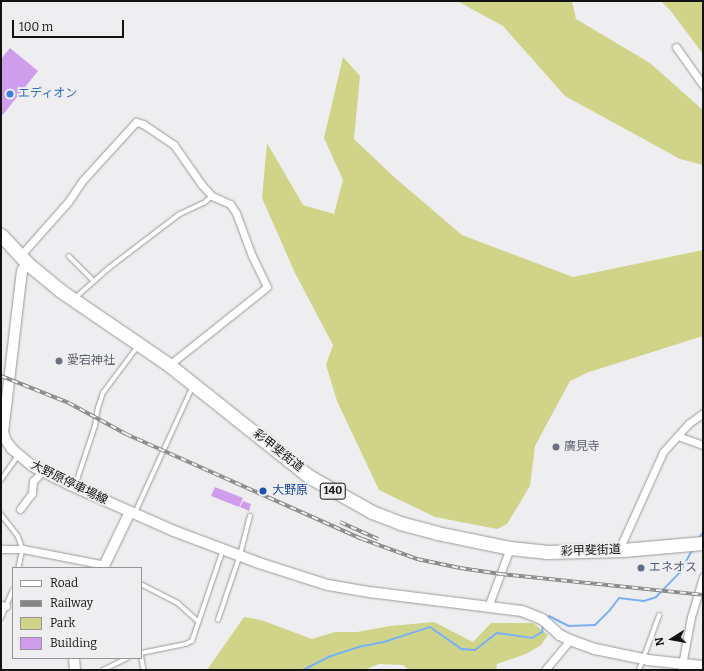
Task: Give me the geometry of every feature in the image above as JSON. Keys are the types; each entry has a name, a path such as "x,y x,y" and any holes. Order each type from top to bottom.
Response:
{"highway":[{"name":"彩甲斐街道","path":"1,235 24,259 73,300 139,344 310,477 349,501 372,512 400,523 436,533 510,548 546,552 623,550 703,543"}],"street":[{"path":"676,47 703,85"},
{"path":"24,259 83,180 136,122 143,124 174,146 202,185 212,196 230,204 236,213 252,256 267,287 168,366"},
{"name":"大野原停車場線","path":"24,259 3,404 3,432 5,439 18,456 42,472 74,487 133,513 240,555 340,588 522,611 542,619 554,630 570,640"},
{"path":"623,550 622,543 663,452 703,413"},
{"path":"678,436 703,445"},
{"path":"20,509 32,493 33,481 42,472"},
{"path":"1,549 23,549 104,566 133,513"},
{"path":"488,607 510,548"},
{"path":"681,667 695,602 703,577"},
{"path":"548,669 570,640 595,650 681,667 703,666"},
{"path":"74,659 75,670"}],"lane":[{"path":"73,300 94,281 180,214 204,203 212,196"},
{"path":"69,256 94,281"},
{"path":"74,487 95,426 98,408 104,394 139,344"},
{"path":"133,513 193,385"},
{"path":"1,480 18,456"},
{"path":"1,514 18,536 23,549 19,567"},
{"path":"218,620 240,555 250,516"},
{"path":"142,653 186,644 192,641 223,549"},
{"path":"142,584 178,602 199,622"},
{"path":"1,618 4,605 12,592"},
{"path":"639,670 659,616"},
{"path":"103,670 126,659"},
{"path":"142,659 144,670"}],"green space":[{"path":"457,1 572,1 576,19 650,63 703,110 703,165 680,159 565,96 503,26"},
{"path":"661,1 703,1 703,54 670,10"},
{"path":"343,57 360,76 354,139 393,176 462,235 573,277 703,250 703,336 589,372 570,381 535,446 530,486 507,524 497,529 435,517 379,490 337,401 326,365 333,345 295,273 262,198 267,143 303,205 334,214 343,180 324,138"},
{"path":"244,617 261,620 312,639 335,632 357,632 390,626 434,622 473,642 491,623 533,623 548,635 541,645 526,654 497,664 496,670 409,670 403,665 379,664 364,670 207,670"}],"building":[{"name":"エディオン","path":"10,48 38,71 1,117 1,59"},
{"name":"大野原","path":"215,487 243,498 239,507 211,496"},
{"path":"243,501 251,504 249,511 240,507"}],"waterway":[{"path":"699,538 703,532"},
{"path":"547,620 549,616 569,626 595,625 610,610 619,598 644,601 656,597 680,572 693,549"},
{"path":"303,670 328,657 358,647 384,642 430,627 462,649 475,650 497,633 532,638 542,632 543,626"}],"railway":[{"path":"1,376 69,403 126,434 362,539 417,559 460,568 501,574 703,595"},
{"path":"340,522 378,539"}],"place":[{"name":"エディオン","path":"10,94"},
{"name":"愛宕神社","path":"59,361"},
{"name":"廣見寺","path":"556,447"},
{"name":"大野原","path":"263,491"},
{"name":"エネオス","path":"641,568"}]}
